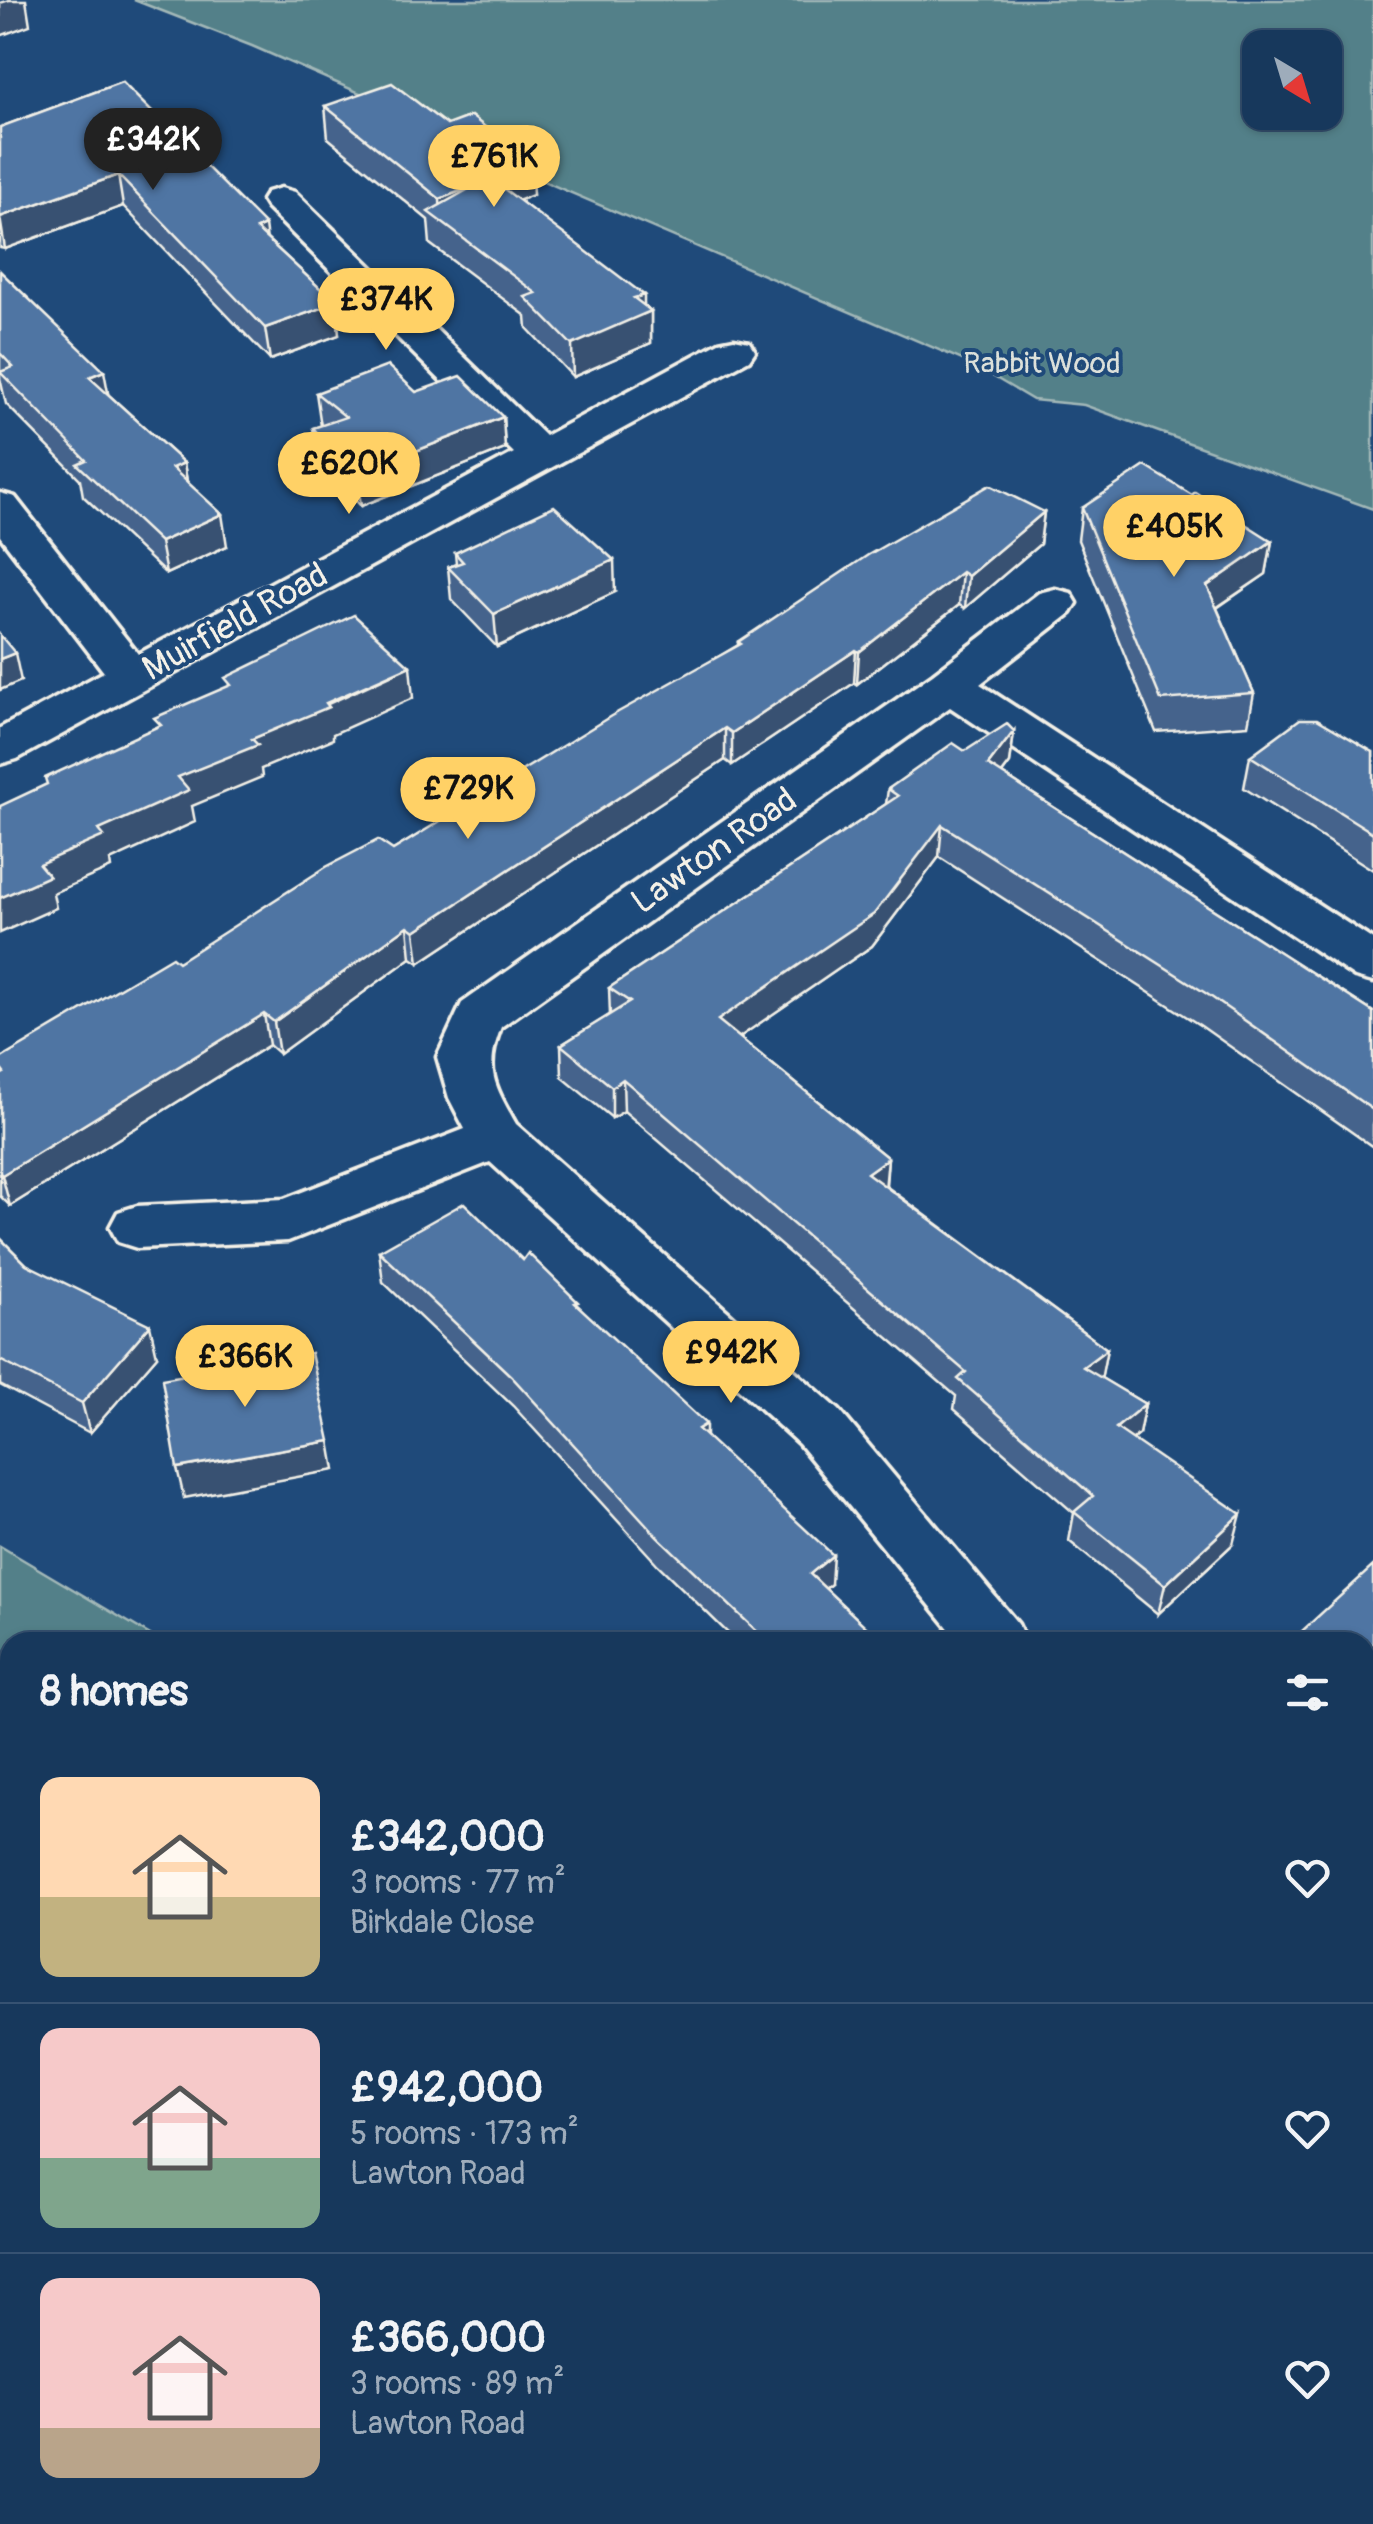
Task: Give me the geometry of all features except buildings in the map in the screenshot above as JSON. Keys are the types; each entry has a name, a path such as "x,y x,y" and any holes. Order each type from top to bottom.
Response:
{"street":[{"path":"282,200 542,457"},
{"name":"Muirfield Road","path":"0,748 734,351"},
{"path":"0,506 132,678"},
{"name":"Lawton Road","path":"497,1138 475,1098 462,1056 480,1016 949,685 1055,603"},
{"path":"949,685 1373,964"},
{"path":"137,1227 288,1220 497,1138 819,1427 988,1632"}],"green space":[{"name":"Rabbit Wood","path":"134,0 1373,0 1373,509 1084,405 1033,400 972,364 536,178 477,144 252,46"},
{"path":"0,1546 145,1632 0,1632"}]}
